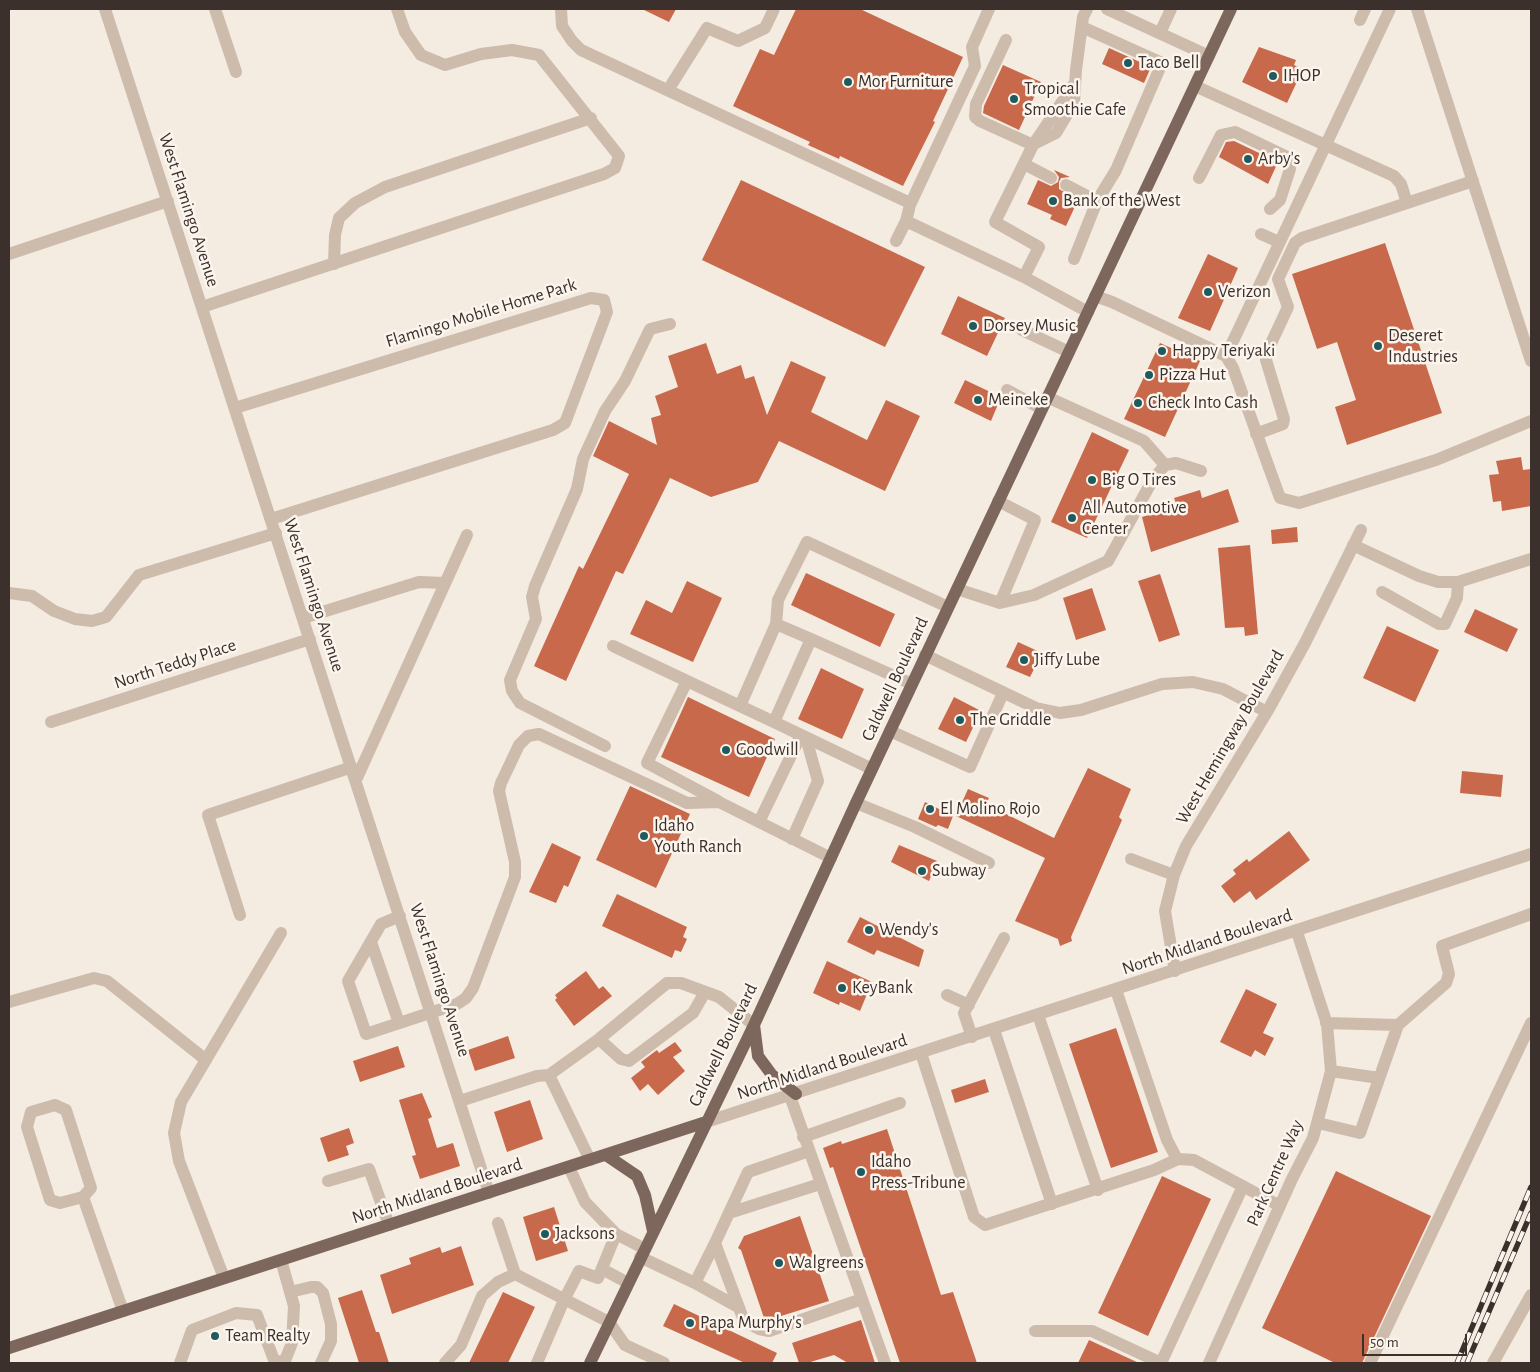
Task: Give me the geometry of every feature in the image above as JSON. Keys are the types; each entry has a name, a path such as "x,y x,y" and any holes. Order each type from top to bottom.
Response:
{"main road":[{"name":"Caldwell Boulevard","path":"590,1363 754,1024 956,589 1231,9"},
{"path":"754,1024 758,1056 772,1075 793,1095"},
{"name":"North Midland Boulevard","path":"9,1348 706,1122"},
{"path":"606,1155 637,1176 645,1195 653,1231"}],"street":[{"name":"West Flamingo Avenue","path":"105,9 432,1012 489,1193"},
{"path":"215,9 236,72"},
{"path":"202,307 604,174 614,168 620,156 538,54 512,50 481,54 444,65 421,55 405,32 397,9"},
{"path":"561,9 562,26 581,50 910,203"},
{"path":"668,90 707,28 738,41 765,28 774,9"},
{"path":"896,241 906,221 910,203 975,66 972,47 989,9"},
{"path":"1024,277 1039,247 995,222 1033,145 1074,84 1082,27 1087,9"},
{"path":"1107,9 1209,56"},
{"path":"1160,33 1171,9"},
{"path":"1226,356 1390,9"},
{"path":"1417,9 1531,362"},
{"path":"1074,259 1097,200 1116,170 1162,64 1082,27"},
{"path":"1006,40 976,104 975,117 1033,145"},
{"path":"1195,86 1394,176 1400,184 1407,203"},
{"path":"334,264 334,235 339,218 355,203 384,187 591,118"},
{"path":"1199,178 1221,135 1235,132 1285,156 1290,169 1280,200 1270,209"},
{"path":"1024,164 1051,178"},
{"path":"1256,434 1283,424 1284,419 1266,360 1267,352 1288,307 1278,279 1295,243 1302,238 1473,181"},
{"path":"1066,185 1097,200"},
{"path":"9,254 168,201"},
{"path":"906,221 1024,277 1088,312"},
{"path":"1261,234 1279,242"},
{"path":"1095,296 1112,302 1226,356 1233,368 1280,498 1299,503 1436,460 1531,421"},
{"name":"Flamingo Mobile Home Park","path":"235,408 591,298 604,300 608,312 565,422 553,430 271,519"},
{"path":"605,746 520,704 512,691 510,680 536,619 532,597 535,586 577,489 583,459 605,411 625,381 650,329 670,324"},
{"path":"1022,330 1068,352"},
{"path":"1007,390 1042,409"},
{"path":"1047,397 1144,441 1165,465"},
{"path":"956,589 1000,603 1034,595 1108,561 1152,481 1165,465 1176,463 1201,471"},
{"path":"998,500 1035,520 1000,603"},
{"name":"West Hemingway Boulevard","path":"1175,971 1165,911 1174,875 1186,846 1267,712 1361,530"},
{"path":"9,593 32,596 54,611 75,619 92,621 106,617 139,575 276,533"},
{"path":"356,780 467,535"},
{"path":"740,706 776,624 778,600 806,542 948,607"},
{"path":"1353,545 1419,576 1438,582 1458,582 1531,559"},
{"path":"303,618 419,582 445,583"},
{"path":"1382,592 1439,624 1445,624 1457,598 1458,582"},
{"path":"776,624 912,684"},
{"name":"North Teddy Place","path":"51,722 310,639"},
{"path":"774,722 811,639"},
{"path":"613,646 872,769"},
{"path":"925,655 1036,708 1060,713 1081,710 1162,684 1194,682 1223,689 1267,712"},
{"path":"687,681 647,763 719,802 831,858"},
{"path":"890,731 970,767 1003,693"},
{"path":"400,916 381,924 348,981 366,1034 432,1012 466,998 473,988 511,888 515,862 500,791 519,745 528,736 539,734 687,803 719,802"},
{"path":"759,822 804,736"},
{"path":"792,839 818,781 804,736"},
{"path":"240,915 208,815 352,767"},
{"path":"856,803 915,827 989,863"},
{"name":"North Midland Boulevard","path":"706,1122 1297,932 1531,854"},
{"path":"1131,859 1174,875"},
{"path":"1318,1123 1360,1133 1398,1025 1446,983 1449,974 1442,946 1531,914"},
{"name":"Park Centre Way","path":"1210,1361 1313,1138 1331,1071 1326,1023 1297,932"},
{"path":"224,1278 179,1161 174,1133 181,1102 281,933"},
{"path":"972,1037 964,1013 1004,938"},
{"path":"370,942 399,1023"},
{"path":"9,1002 94,978 107,981 206,1060"},
{"path":"460,1101 537,1076 548,1075 599,1039 668,982 681,983 719,997 754,1024"},
{"path":"1116,990 1167,1140 1177,1160"},
{"path":"599,1039 621,1059 629,1061 693,1013 705,992"},
{"path":"947,994 969,1005"},
{"path":"1038,1015 1098,1190"},
{"path":"1326,1023 1398,1025"},
{"path":"1370,1363 1531,1023"},
{"path":"994,1030 1052,1204"},
{"path":"921,1053 974,1217 985,1225 1098,1190 1177,1160 1194,1160 1280,1206"},
{"path":"1331,1071 1379,1078"},
{"path":"548,1075 590,1160"},
{"path":"793,1095 803,1137 885,1363"},
{"path":"803,1137 900,1103"},
{"path":"56,1105 66,1110 92,1188 83,1197 60,1203 50,1200 27,1127 31,1112 56,1105"},
{"path":"695,1283 748,1172 809,1150"},
{"path":"569,1167 585,1202 616,1234 642,1253 738,1307"},
{"path":"328,1181 369,1169 388,1225"},
{"path":"730,1213 820,1184"},
{"path":"1035,1331 1092,1331 1161,1363 1242,1186"},
{"path":"83,1197 123,1311"},
{"path":"498,1223 515,1274 609,1322 625,1345 664,1363"},
{"path":"536,1363 564,1300 579,1272 598,1278 616,1234"},
{"path":"715,1243 744,1321 751,1326 769,1331 862,1300"},
{"path":"180,1363 192,1330 236,1313 257,1315 274,1360 284,1363 292,1343 294,1306 281,1260"},
{"path":"602,1269 628,1283"},
{"path":"445,1363 461,1345 482,1296 498,1282 515,1274"},
{"path":"290,1292 317,1287 323,1293 331,1324 331,1341 321,1363"},
{"path":"1492,1363 1531,1296"},
{"path":"1210,1361 1223,1363"}],"building":[{"path":"642,9 676,9 669,22"},
{"name":"Mor Furniture","path":"796,9 860,9 963,57 933,121 935,122 903,186 840,156 839,159 808,145 810,142 733,106 760,49 774,55"},
{"name":"IHOP","path":"1259,47 1296,60 1294,65 1303,69 1287,103 1242,82"},
{"name":"Taco Bell","path":"1109,48 1151,67 1144,83 1102,64"},
{"path":"1003,65 1041,82 1019,130 983,113 984,106"},
{"name":"Arby's","path":"1234,141 1278,162 1268,184 1219,157 1226,142"},
{"name":"Bank of the West","path":"1054,170 1070,177 1061,178 1059,189 1078,200 1066,226 1050,219 1052,215 1027,204 1038,180 1051,186 1058,182 1059,177"},
{"path":"741,180 925,267 885,347 702,260"},
{"name":"Deseret Industries","path":"1385,243 1442,413 1347,445 1335,407 1356,400 1337,342 1317,349 1292,274"},
{"path":"1208,254 1238,268 1210,331 1178,318"},
{"name":"Dorsey Music","path":"958,296 1005,318 987,356 941,334"},
{"path":"706,343 717,374 741,365 745,379 754,376 767,415 791,361 826,377 811,412 867,440 886,400 920,416 885,491 779,441 758,482 711,497 670,478 623,574 616,571 566,681 534,666 579,566 583,569 629,474 593,456 609,421 657,445 651,418 661,415 655,396 678,387 668,356"},
{"path":"1160,343 1200,361 1165,437 1124,419"},
{"name":"Meineke","path":"965,380 1001,397 991,421 954,403"},
{"path":"1092,432 1129,450 1087,538 1051,522"},
{"path":"1521,457 1523,470 1531,469 1531,506 1502,511 1501,501 1493,502 1489,475 1499,474 1496,461"},
{"path":"1228,489 1239,522 1151,552 1142,517 1177,506 1174,498 1200,490 1202,498"},
{"path":"1297,527 1298,542 1272,544 1271,530"},
{"path":"1250,545 1258,634 1245,636 1244,627 1225,628 1218,548"},
{"path":"806,573 895,614 880,647 791,605"},
{"path":"1160,574 1180,635 1159,642 1138,581"},
{"path":"687,581 722,598 693,662 630,634 646,600 672,613"},
{"path":"1092,588 1106,630 1076,640 1063,598"},
{"path":"1475,609 1518,629 1507,652 1464,632"},
{"path":"1387,626 1439,650 1415,702 1363,678"},
{"name":"Jiffy Lube","path":"1018,642 1042,653 1030,677 1006,667"},
{"path":"821,668 864,689 842,739 798,719"},
{"path":"688,697 775,739 749,797 661,757"},
{"name":"The Griddle","path":"954,697 981,711 966,742 938,729"},
{"path":"1088,768 1131,789 1119,817 1122,820 1071,937 1072,941 1060,946 1058,939 1015,921 1045,858 956,816 968,789 989,798 986,804 1054,838"},
{"path":"1462,771 1503,775 1501,797 1460,793"},
{"path":"630,786 690,814 656,888 596,860"},
{"name":"El Molino Rojo","path":"925,802 953,816 948,829 938,825 936,827 918,819"},
{"path":"1289,831 1310,860 1256,900 1250,891 1234,903 1221,886 1236,874 1233,870 1247,859 1249,862"},
{"path":"552,843 581,857 568,887 564,885 556,903 529,892"},
{"name":"Subway","path":"899,845 937,861 929,881 891,862"},
{"path":"617,894 687,927 683,937 687,939 681,952 675,950 672,958 602,926"},
{"name":"Wendy's","path":"860,917 924,950 919,967 877,950 874,955 847,942"},
{"name":"KeyBank","path":"827,961 872,982 860,1011 840,1002 839,1005 813,993"},
{"path":"586,971 599,989 603,986 612,996 574,1026 555,1000 557,998 555,995"},
{"path":"1246,989 1277,1004 1263,1033 1274,1038 1265,1056 1255,1050 1251,1057 1220,1042"},
{"path":"1116,1028 1158,1152 1111,1168 1069,1044"},
{"path":"508,1036 515,1058 475,1071 468,1050"},
{"path":"675,1042 682,1051 673,1057 685,1071 658,1095 648,1084 640,1091 631,1078 645,1067 641,1062 657,1050 659,1053"},
{"path":"398,1046 405,1067 360,1082 353,1061"},
{"path":"985,1079 989,1092 955,1103 951,1090"},
{"path":"422,1093 432,1117 428,1119 437,1148 453,1143 460,1166 420,1179 412,1156 416,1155 399,1100"},
{"path":"530,1100 543,1139 507,1152 494,1112"},
{"path":"349,1128 354,1143 346,1146 349,1155 328,1162 320,1138"},
{"path":"887,1129 941,1295 953,1292 977,1363 900,1363 833,1167 830,1168 823,1148 841,1141 842,1144"},
{"path":"1336,1171 1431,1216 1362,1363 1335,1363 1262,1328"},
{"path":"1162,1176 1211,1199 1148,1336 1098,1313"},
{"name":"Jacksons","path":"554,1207 568,1251 536,1261 523,1217"},
{"name":"Walgreens","path":"800,1216 829,1301 765,1321 741,1250 738,1248 744,1236"},
{"path":"461,1246 474,1285 392,1314 380,1275 411,1264 409,1258 440,1247 442,1253"},
{"path":"362,1290 389,1363 359,1363 338,1298"},
{"path":"503,1292 535,1307 508,1363 469,1363"},
{"path":"674,1304 777,1353 772,1363 745,1363 663,1326"},
{"path":"861,1320 875,1363 848,1363 834,1355 807,1363 799,1363 792,1343"},
{"path":"1089,1340 1139,1363 1078,1363"}],"railway":[{"path":"1457,1363 1531,1187"},
{"path":"1467,1363 1531,1213"}],"place":[{"name":"Taco Bell","path":"1128,63"},
{"name":"IHOP","path":"1273,76"},
{"name":"Mor Furniture","path":"848,82"},
{"name":"Tropical Smoothie Cafe","path":"1014,99"},
{"name":"Arby's","path":"1248,159"},
{"name":"Bank of the West","path":"1053,201"},
{"name":"Verizon","path":"1208,292"},
{"name":"Dorsey Music","path":"973,326"},
{"name":"Deseret Industries","path":"1378,346"},
{"name":"Happy Teriyaki","path":"1162,351"},
{"name":"Pizza Hut","path":"1149,375"},
{"name":"Meineke","path":"978,400"},
{"name":"Check Into Cash","path":"1138,403"},
{"name":"Big O Tires","path":"1092,480"},
{"name":"All Automotive Center","path":"1072,518"},
{"name":"Jiffy Lube","path":"1024,660"},
{"name":"The Griddle","path":"960,720"},
{"name":"Goodwill","path":"726,750"},
{"name":"El Molino Rojo","path":"930,809"},
{"name":"Idaho Youth Ranch","path":"644,836"},
{"name":"Subway","path":"922,871"},
{"name":"Wendy's","path":"869,930"},
{"name":"KeyBank","path":"842,988"},
{"name":"Idaho Press-Tribune","path":"861,1172"},
{"name":"Jacksons","path":"545,1234"},
{"name":"Walgreens","path":"779,1263"},
{"name":"Papa Murphy's","path":"690,1323"},
{"name":"Team Realty","path":"215,1336"}]}
